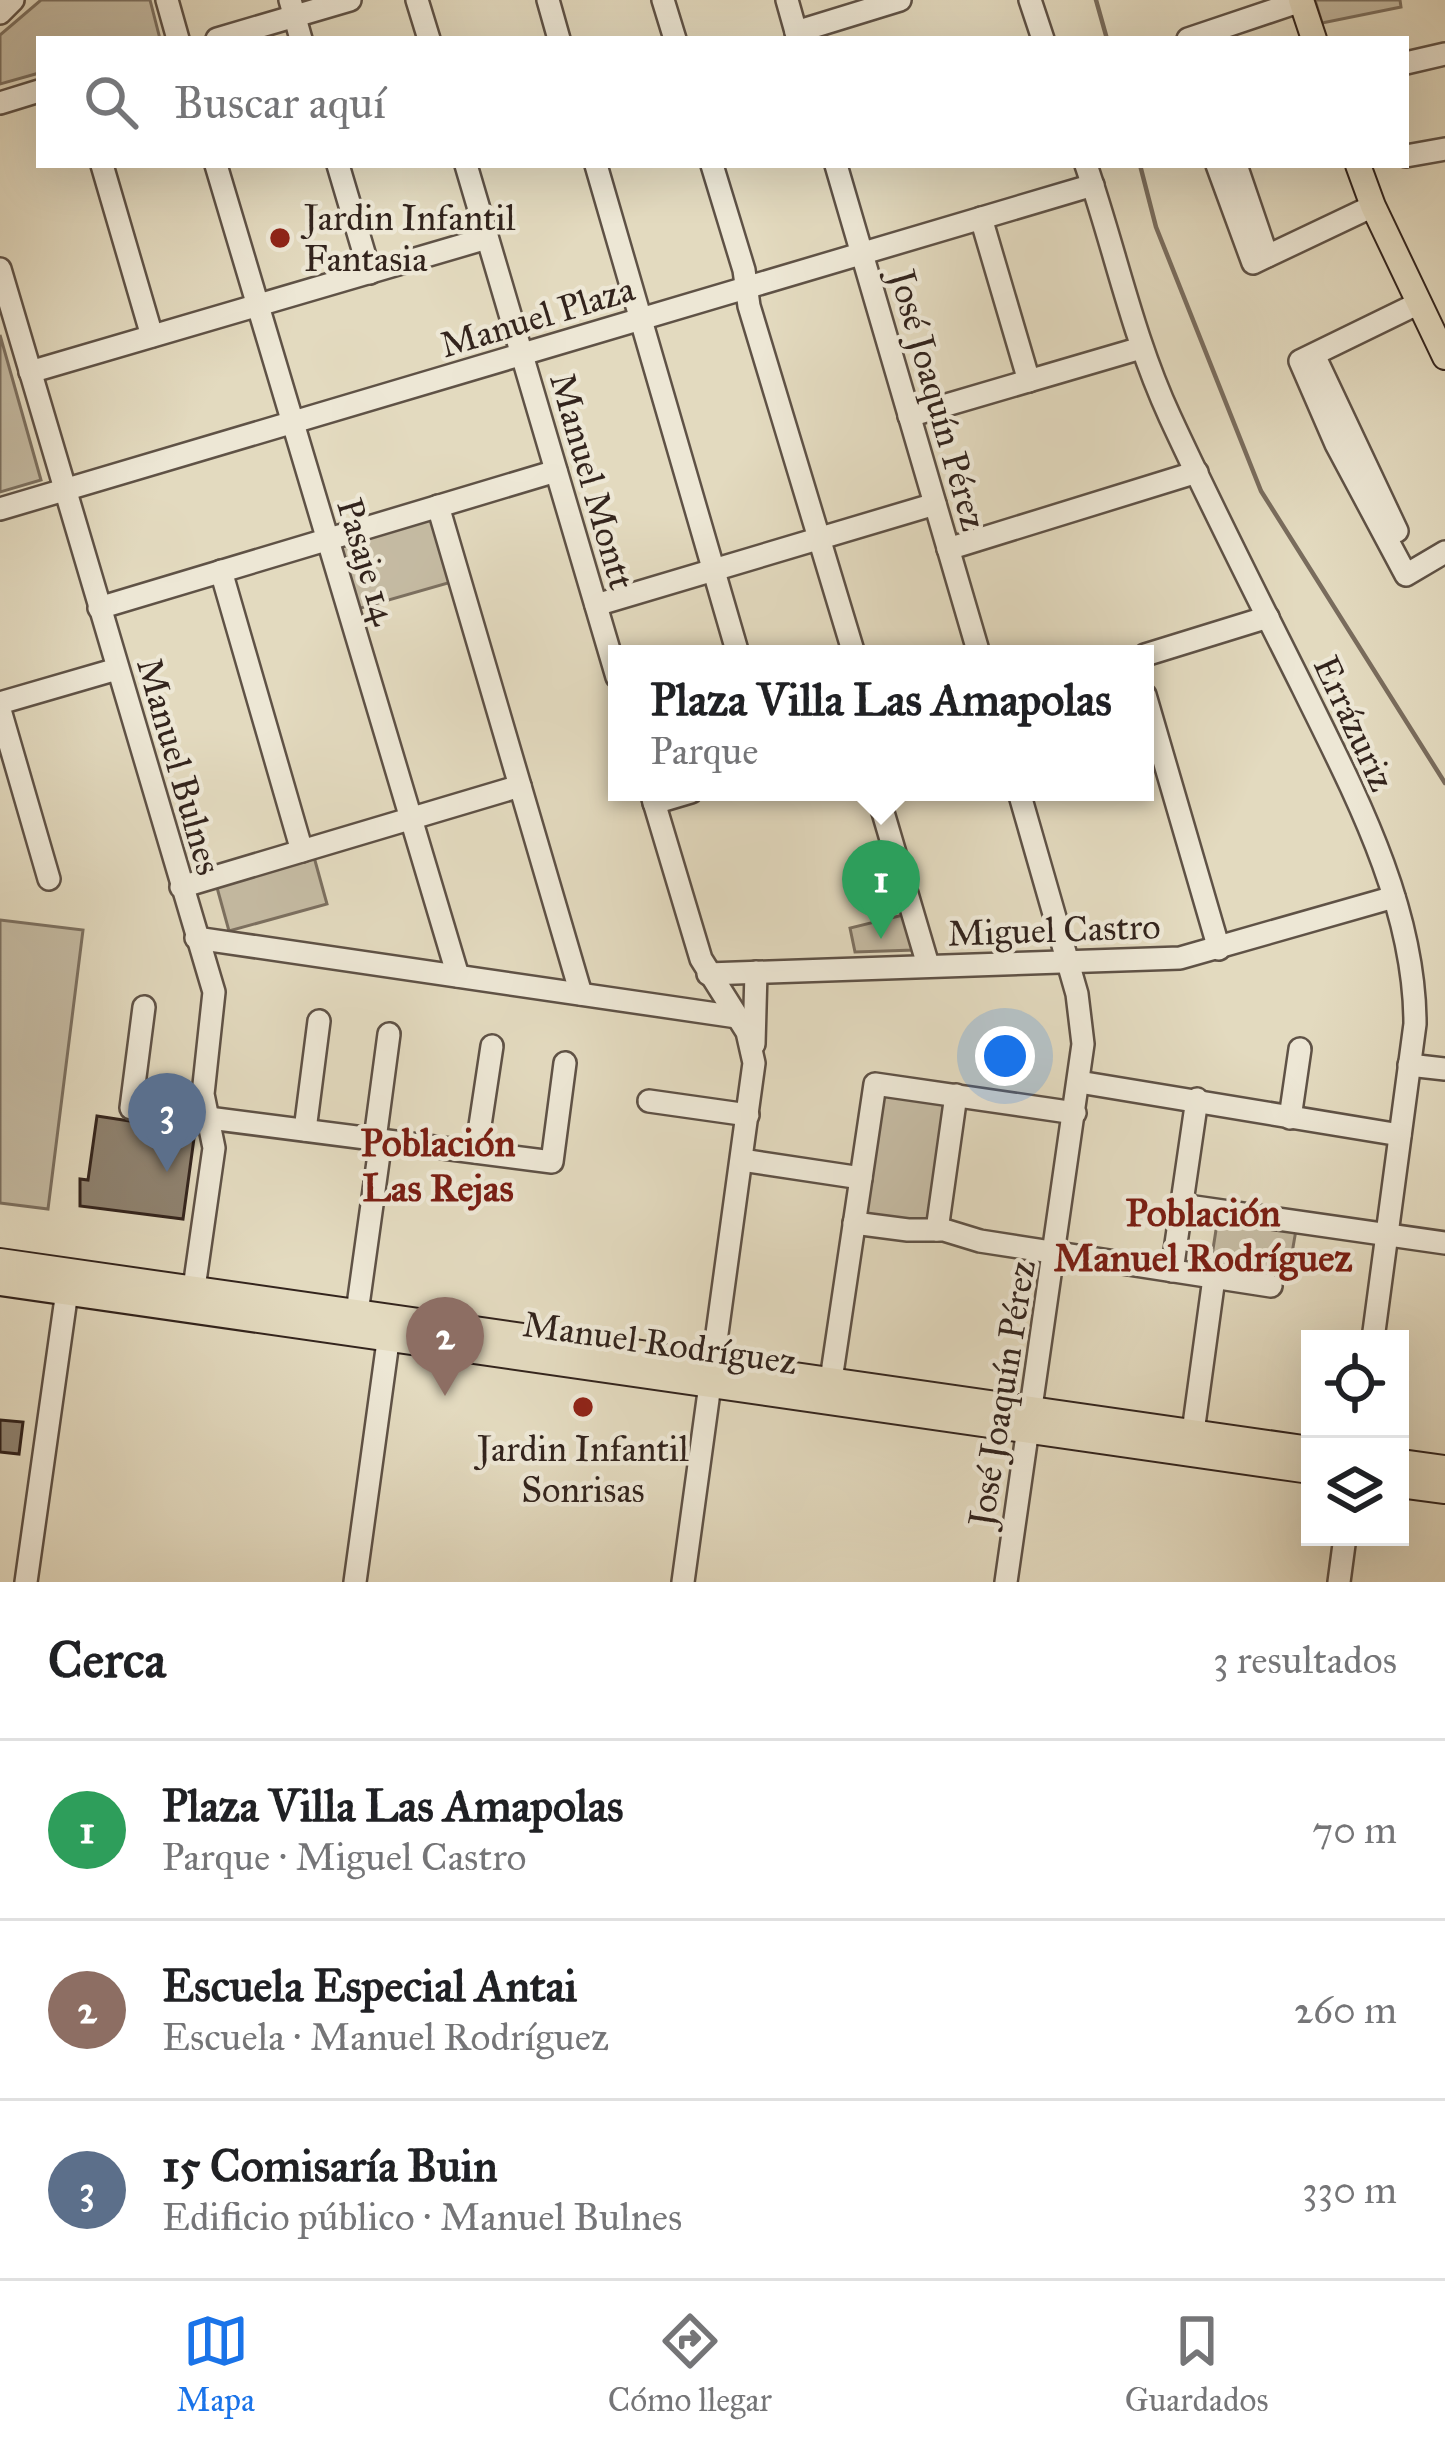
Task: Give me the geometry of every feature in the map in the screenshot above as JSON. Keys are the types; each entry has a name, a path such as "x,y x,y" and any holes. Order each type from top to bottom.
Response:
{"main road":[{"path":"1301,0 1313,36"},
{"path":"1360,168 1372,206 1445,357"},
{"name":"Manuel Rodríguez","path":"0,1261 69,1282 1030,1420 1193,1432 1301,1448"},
{"name":"Manuel Rodríguez","path":"0,1283 194,1288 355,1323"},
{"name":"Manuel Rodríguez","path":"712,1374 831,1380 1301,1470"},
{"path":"1409,1463 1445,1468"},
{"path":"1409,1485 1445,1491"}],"street":[{"path":"0,13 13,0"},
{"path":"167,0 177,36"},
{"path":"224,36 292,8 350,0"},
{"path":"417,0 428,36"},
{"path":"548,0 559,36"},
{"path":"663,0 674,36"},
{"path":"787,0 797,36 900,0"},
{"path":"1030,0 1042,36"},
{"path":"1197,36 1301,0"},
{"path":"1409,62 1445,54"},
{"path":"0,103 36,92"},
{"path":"1409,155 1445,149"},
{"path":"103,168 152,336"},
{"name":"Pasaje 14","path":"217,168 458,976"},
{"path":"339,168 370,272"},
{"name":"Manuel Montt","path":"467,168 608,646"},
{"path":"597,168 735,645"},
{"path":"713,168 851,645"},
{"name":"José Joaquín Pérez","path":"837,168 976,645"},
{"path":"1218,168 1260,260"},
{"path":"1237,168 1260,260"},
{"name":"Manuel Plaza","path":"0,509 981,218 1089,175"},
{"name":"Errázuriz","path":"1089,175 1141,348 1343,771 1394,897 1414,998 1374,1330"},
{"path":"1260,260 1372,206"},
{"path":"981,218 1029,381"},
{"path":"30,372 488,238"},
{"name":"Manuel Bulnes","path":"2,282 214,998 203,1083 214,1148 194,1288"},
{"path":"1419,303 1307,358 1336,444 1411,572 1445,552"},
{"path":"909,416 1141,348"},
{"path":"99,608 556,471"},
{"path":"948,549 1197,472"},
{"path":"596,605 935,504"},
{"path":"438,506 581,994"},
{"path":"221,571 302,851"},
{"path":"1154,652 1268,617"},
{"path":"50,879 0,706 117,668"},
{"path":"1154,726 1219,949"},
{"path":"181,887 520,786"},
{"path":"653,801 708,974 753,1050"},
{"path":"880,801 928,965"},
{"name":"José Joaquín Pérez","path":"1006,1582 1075,1113 1083,1024 1022,801"},
{"name":"Miguel Castro","path":"708,974 1161,960 1219,949 1394,897"},
{"path":"196,938 737,1017"},
{"path":"683,1582 748,1115 756,972"},
{"path":"144,1007 131,1108 552,1162 565,1063"},
{"path":"304,1130 319,1021"},
{"path":"355,1323 389,1034"},
{"path":"476,1152 492,1046"},
{"path":"1290,1118 1300,1049"},
{"path":"1409,1065 1445,1069"},
{"path":"1079,1082 1400,1135"},
{"path":"831,1380 875,1084 1075,1113"},
{"path":"937,1230 956,1095"},
{"path":"1172,1271 1196,1099"},
{"path":"649,1101 748,1115"},
{"path":"742,1160 861,1178"},
{"path":"1181,1205 1445,1243"},
{"path":"854,1223 937,1230 1271,1286"},
{"path":"1193,1432 1214,1277"},
{"path":"26,1582 69,1282"},
{"path":"355,1582 390,1328"},
{"path":"1339,1582 1345,1546"}],"shaded area":[{"path":"41,0 150,0 159,36 36,36 36,74 0,84 0,35"},
{"path":"1315,0 1400,0 1401,7 1322,23"},
{"path":"0,335 41,480 0,492"},
{"path":"437,517 455,581 354,610 335,547"},
{"path":"314,857 327,904 229,931 216,884"},
{"path":"903,915 914,950 855,952 850,928"},
{"path":"0,920 83,930 48,1209 0,1203"},
{"path":"883,1090 951,1100 931,1229 863,1219"},
{"path":"1218,1217 1296,1230 1288,1276 1211,1262"}],"building":[{"path":"97,1116 195,1131 183,1219 80,1206 80,1179 88,1180"},
{"path":"0,1420 23,1422 19,1454 0,1452"}],"waterway":[{"path":"1096,0 1106,36"},
{"path":"1141,168 1156,227 1261,491 1445,783"}],"place":[{"name":"Jardin Infantil Fantasia","path":"280,238"},
{"name":"Plaza Villa Las Amapolas","path":"881,939"},
{"name":"15 Comisaría Buin","path":"167,1172"},
{"name":"Escuela Especial Antai","path":"445,1396"},
{"name":"Jardin Infantil Sonrisas","path":"583,1407"}],"district":[{"name":"Población Las Rejas","path":"438,1164"},
{"name":"Población Manuel Rodríguez","path":"1203,1234"}]}
